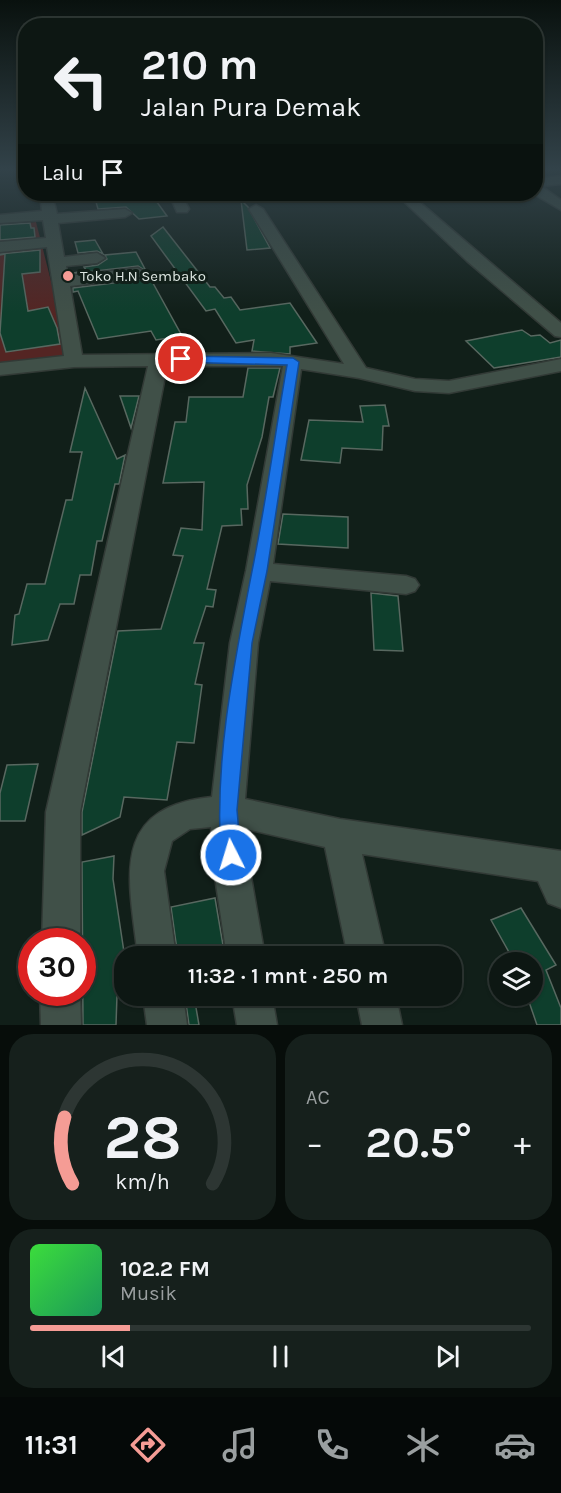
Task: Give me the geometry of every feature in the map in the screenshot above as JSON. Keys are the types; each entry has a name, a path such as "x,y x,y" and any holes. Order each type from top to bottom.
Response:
{"street":[{"path":"49,217 74,361"},
{"path":"0,219 52,217"},
{"path":"261,217 359,372"},
{"path":"427,217 561,332"},
{"path":"0,247 54,242"},
{"path":"57,261 97,258"},
{"path":"61,282 138,273"},
{"path":"0,369 74,361 159,359 293,362 359,372 415,386 449,387 561,365"},
{"path":"61,928 63,812 159,359"},
{"path":"244,946 233,878 227,810 244,643 260,571 293,362"},
{"path":"260,571 406,585"},
{"path":"156,946 146,871 155,839 160,830 171,820 188,814 227,810 340,835 557,875"},
{"path":"340,835 365,946"},
{"path":"60,1006 61,1025"},
{"path":"164,1006 167,1025"},
{"path":"254,1006 257,1025"},
{"path":"378,1006 382,1025"}],"shaded area":[{"path":"36,222 70,356 0,365 0,226"}],"building":[{"path":"137,217 159,217 139,219"},
{"path":"243,217 253,217 270,248 247,250"},
{"path":"30,223 31,228 34,228 35,237 0,240 0,225"},
{"path":"163,227 210,287 215,287 224,298 231,297 240,310 290,303 317,343 290,347 290,354 252,351 254,340 236,343 215,309 206,311 151,236"},
{"path":"95,240 103,254 97,251 78,253 75,242"},
{"path":"40,250 40,272 22,274 28,311 48,307 57,328 60,344 6,352 0,333 5,254 0,254"},
{"path":"136,252 146,271 138,266 70,274 86,270 84,267 98,265 107,259 105,255"},
{"path":"148,274 182,336 156,340 151,331 98,339 78,291 73,292 73,288 138,280"},
{"path":"522,330 531,336 540,335 550,343 561,340 561,357 494,368 466,341"},
{"path":"248,368 280,368 273,397 269,397 262,437 247,485 248,509 241,509 242,525 222,526 207,589 216,590 213,607 206,606 194,643 204,643 195,684 202,685 194,743 177,742 167,800 124,797 120,817 82,835 82,812 118,631 161,629 183,556 173,555 181,528 202,530 204,482 163,483 175,422 186,422 189,397 243,397"},
{"path":"85,388 117,459 125,455 119,484 115,484 102,541 97,541 91,575 80,575 74,604 60,604 48,640 12,645 15,615 19,614 27,584 45,584 66,500 72,500 82,452 70,452"},
{"path":"120,396 139,396 131,428"},
{"path":"385,405 389,426 383,426 382,450 342,448 340,463 301,460 309,420 363,422 360,406"},
{"path":"283,514 348,517 348,548 278,544"},
{"path":"371,593 398,596 403,651 374,650"},
{"path":"38,764 25,821 0,821 0,793 7,765"},
{"path":"114,856 113,879 123,946 114,946 116,1025 83,1025 83,1006 96,1006 96,928 82,928 82,862"},
{"path":"215,898 223,946 176,946 171,907"},
{"path":"521,908 556,965 546,970 561,1008 561,1025 537,1025 530,1006 543,1006 543,952 509,952 491,920"},
{"path":"186,1006 196,1006 199,1025 189,1025"}],"place":[{"name":"Toko H.N Sembako","path":"68,276"}],"route":[{"path":"181,359 293,362 260,571 244,643 227,810 231,855"}]}
